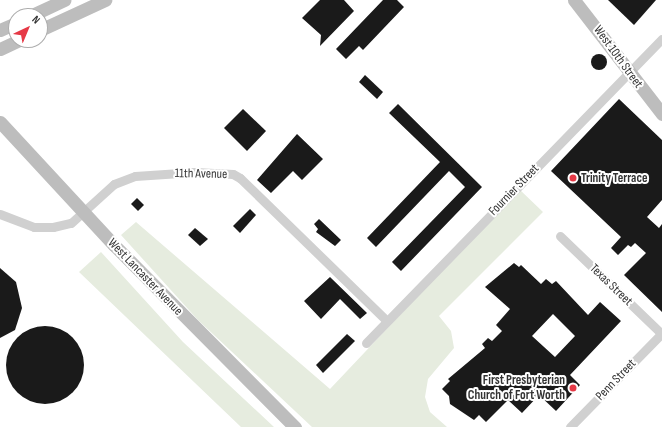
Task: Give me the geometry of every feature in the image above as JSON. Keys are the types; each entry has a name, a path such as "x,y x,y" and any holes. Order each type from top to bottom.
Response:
{"main road":[{"path":"47,8 64,0"},
{"path":"48,26 105,0"},
{"name":"West 10th Street","path":"574,0 628,72 662,114"},
{"name":"West Lancaster Avenue","path":"0,122 114,245 295,427"}],"street":[{"name":"Fournier Street","path":"366,343 628,72 662,39"},
{"name":"11th Avenue","path":"0,214 34,227 53,227 71,223 114,184 135,176 195,172 233,174 240,178 387,321"},
{"name":"Texas Street","path":"560,236 662,333"},
{"name":"Penn Street","path":"570,427 662,333"}],"shaded area":[{"path":"519,189 543,212 439,316 451,331 454,348 428,379 425,397 430,412 447,427 312,427 198,320 121,235 136,222 330,389"},
{"path":"101,252 183,342 274,427 241,427 79,272"}],"building":[{"path":"320,0 344,0 354,11 320,46 321,35 302,18"},
{"path":"383,0 397,0 404,7 363,50 359,46 346,59 336,49"},
{"path":"608,0 656,0 634,25"},
{"path":"596,54 602,54 607,59 605,68 602,70 596,70 591,65 591,59"},
{"path":"365,75 383,92 377,99 359,82"},
{"path":"619,99 662,140 662,200 647,217 659,228 662,224 662,312 624,275 646,253 635,243 631,247 628,245 618,255 611,248 621,237 551,171"},
{"path":"398,104 482,187 401,271 392,262 465,187 449,171 376,247 367,238 440,162 389,113"},
{"path":"243,109 266,131 247,151 224,128"},
{"path":"297,134 323,159 302,180 293,171 271,193 257,180"},
{"path":"137,198 144,205 138,211 131,204"},
{"path":"250,209 256,215 240,233 233,226"},
{"path":"319,219 341,240 335,246 316,232 318,229 314,224"},
{"path":"195,228 208,239 200,246 188,235"},
{"path":"514,263 519,267 521,265 541,284 546,279 552,284 556,281 588,315 600,302 621,321 570,375 580,385 556,411 539,395 522,413 508,400 486,422 479,415 474,420 450,404 449,396 442,389 450,381 448,379 485,348 482,344 488,338 492,341 502,331 496,325 510,309 485,287","holes":["553,314 575,336 555,357 532,336"]},
{"path":"0,268 16,282 22,308 15,330 0,338"},
{"path":"330,277 367,313 360,319 340,299 321,319 304,301"},
{"path":"45,326 60,329 73,337 81,350 84,365 81,380 73,393 60,401 45,404 30,401 17,393 9,380 6,365 9,350 17,337 30,329"},
{"path":"347,334 355,341 323,373 316,365"}],"place":[{"name":"Trinity Terrace","path":"573,178"},
{"name":"First Presbyterian Church of Fort Worth","path":"573,388"}]}
